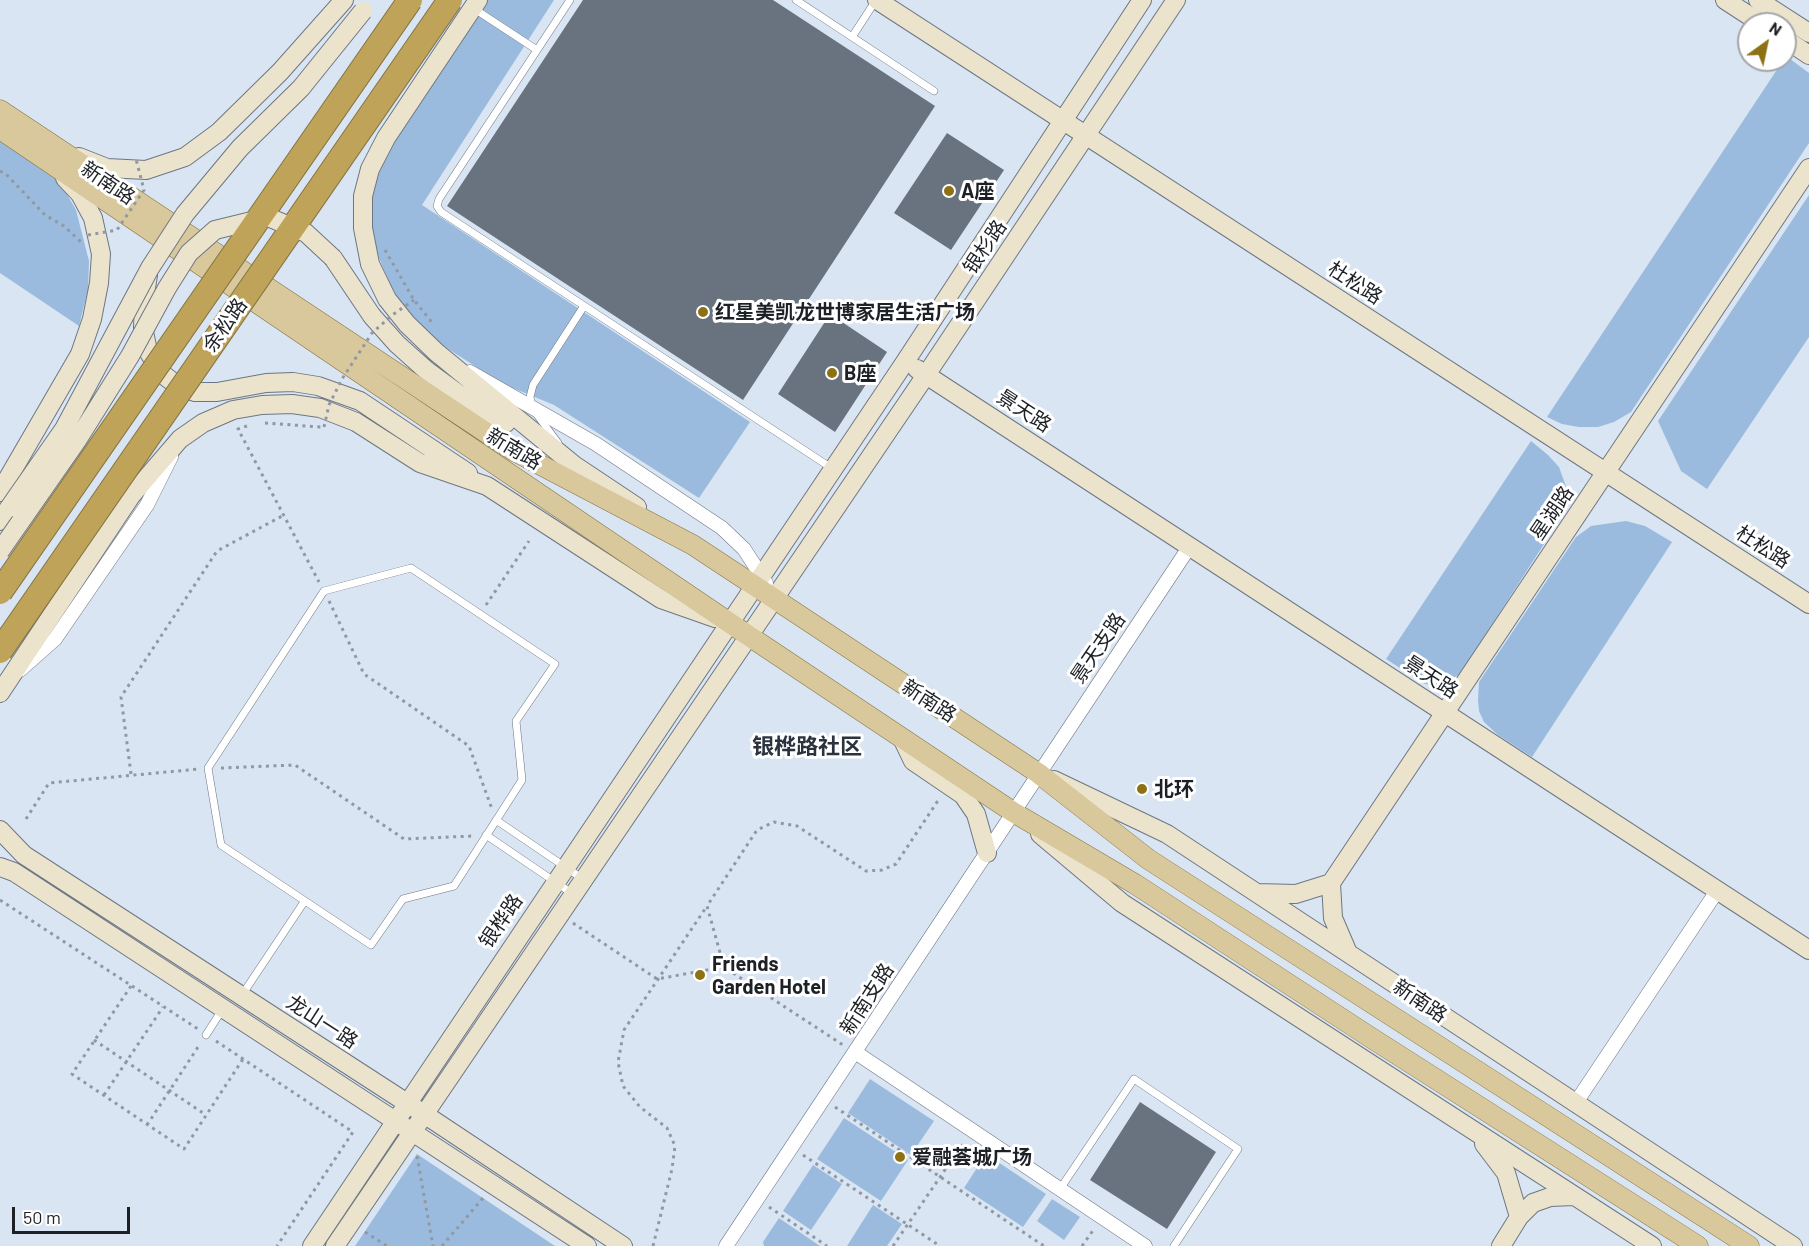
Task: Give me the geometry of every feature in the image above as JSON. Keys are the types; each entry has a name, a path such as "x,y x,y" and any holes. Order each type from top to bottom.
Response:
{"highway":[{"name":"余松路","path":"0,592 410,0"},
{"name":"余松路","path":"0,651 450,0"}],"main road":[{"path":"53,156 107,168 146,170 185,157 219,132 250,102 344,0"},
{"name":"杜松路","path":"877,0 1809,604"},
{"name":"银杉路","path":"730,623 905,362 1142,0"},
{"name":"银杉路","path":"749,636 1087,136 1176,0"},
{"path":"1725,0 1744,12"},
{"path":"1758,0 1809,33"},
{"path":"476,4 386,138 370,169 363,196 363,228 370,264 387,299 407,324 436,352 574,465"},
{"path":"3,507 64,429 150,268 185,214 240,148 301,88 367,6"},
{"name":"新南路","path":"0,110 53,156 749,636 1013,812 1135,884 1698,1246"},
{"name":"新南路","path":"0,129 53,156 514,451 758,580 773,599 1038,773 1148,859 1749,1246"},
{"path":"3,507 80,354 92,319 99,283 100,254 93,218 80,194 53,156"},
{"name":"星湖路","path":"1330,883 1809,168"},
{"path":"0,551 78,440 130,356 189,253 215,230 267,217 306,232 333,258 372,316 397,344 426,369 460,395 574,465 693,545"},
{"path":"150,268 144,301 143,327 148,351 161,373 178,386 195,392 217,392 266,383 293,382 318,386 360,401 661,599 730,623"},
{"name":"景天路","path":"905,362 1809,950"},
{"path":"5,686 131,496 180,439 203,423 233,410 262,405 292,404 320,408 356,422 420,463 487,486"},
{"name":"银桦路","path":"312,1246 406,1102 730,623"},
{"path":"335,1246 749,636"},
{"path":"902,738 914,761 963,795 976,814 987,853"},
{"name":"新南路","path":"1038,773 1167,834 1793,1246"},
{"name":"新南路","path":"1013,812 1122,903 1652,1246"},
{"name":"龙山一路","path":"0,830 24,855 406,1102 623,1246"},
{"path":"0,867 14,872 587,1246"},
{"path":"1257,893 1296,894 1330,883 1334,918 1348,953"},
{"path":"1477,1134 1506,1173 1519,1217"},
{"path":"1501,1246 1519,1217 1533,1203 1550,1197 1574,1196"}],"street":[{"path":"436,352 596,444 722,528 744,549 758,580"},
{"name":"景天支路","path":"1038,773 1190,546"},
{"name":"新南支路","path":"726,1246 1038,773"},
{"path":"1575,1104 1717,891"},
{"path":"855,1053 1145,1246"}],"lane":[{"path":"570,0 439,199 437,206 441,212 833,469"},
{"path":"796,0 934,91"},
{"path":"852,37 877,0"},
{"path":"476,4 537,50"},
{"path":"574,465 532,408 530,397 533,385 584,306"},
{"path":"411,568 555,664 516,721 522,780 454,886 403,898 371,945 221,845 208,768 324,591 411,568"},
{"path":"496,820 565,867 578,887"},
{"path":"486,836 555,882 578,887"},
{"path":"241,997 304,902"},
{"path":"206,1035 224,1008"},
{"path":"1060,1189 1134,1079 1238,1149 1174,1246"}],"path":[{"path":"88,235 117,230 144,190 136,159"},
{"path":"0,171 6,174 45,215 64,226 84,245"},
{"path":"382,246 414,300 439,332"},
{"path":"324,427 329,405 342,379 372,333 414,300"},
{"path":"252,423 238,429 324,591 364,674 469,746 496,820"},
{"path":"259,423 324,427 333,431"},
{"path":"131,775 121,697 217,551 284,515"},
{"path":"480,614 529,541"},
{"path":"26,819 49,783 208,768 295,765 404,838 486,836"},
{"path":"653,1246 672,1169 675,1146 668,1128 640,1107 623,1086 618,1062 624,1030 757,830 774,822 797,826 866,871 882,870 896,864 949,785"},
{"path":"0,900 353,1132 277,1246"},
{"path":"707,906 724,967 855,1053"},
{"path":"560,914 657,979 724,967"},
{"path":"131,986 72,1074 147,1125 184,1149 243,1059"},
{"path":"104,1096 163,1007"},
{"path":"147,1125 206,1035"},
{"path":"94,1040 206,1115"},
{"path":"824,1100 1044,1246"},
{"path":"893,1246 972,1130"},
{"path":"792,1147 940,1246"},
{"path":"417,1154 433,1246"},
{"path":"442,1246 483,1198"},
{"path":"757,1199 827,1246"},
{"path":"1082,1246 1102,1217"},
{"path":"365,1232 387,1246"}],"shaded area":[{"path":"488,0 554,0 422,205 750,422 699,498 554,405 503,384 442,345 413,319 392,289 379,258 371,226 371,196 375,171 389,143"},
{"path":"1797,64 1809,73 1809,143 1631,412 1614,422 1598,427 1562,424 1547,417 1775,72 1797,72"},
{"path":"0,141 60,182 76,210 89,261 88,289 79,326 0,273"},
{"path":"1809,195 1809,337 1707,489 1681,471 1658,421"},
{"path":"1531,441 1559,467 1568,492 1566,510 1460,674 1442,685 1433,686 1423,683 1386,659"},
{"path":"1626,521 1645,526 1672,542 1532,757 1498,735 1484,722 1479,711 1479,682 1576,537 1591,526"},
{"path":"870,1079 934,1121 911,1155 848,1113"},
{"path":"844,1118 908,1160 881,1201 817,1159"},
{"path":"417,1154 555,1246 355,1246"},
{"path":"986,1154 1046,1194 1023,1227 964,1188"},
{"path":"813,1165 842,1184 811,1230 783,1211"},
{"path":"1052,1199 1080,1217 1064,1240 1037,1221"},
{"path":"873,1205 902,1224 887,1246 847,1246"},
{"path":"779,1218 820,1246 764,1246 763,1242"}],"building":[{"name":"红星美凯龙世博家居生活广场","path":"583,0 773,0 935,106 743,400 447,206"},
{"name":"A座","path":"947,133 1004,170 951,250 894,213"},
{"name":"B座","path":"830,314 887,352 835,432 778,394"},
{"path":"1140,1102 1216,1152 1167,1229 1090,1180"}],"place":[{"name":"A座","path":"949,191"},
{"name":"红星美凯龙世博家居生活广场","path":"703,312"},
{"name":"B座","path":"832,373"},
{"name":"北环","path":"1142,789"},
{"name":"Friends Garden Hotel","path":"700,975"},
{"name":"爱融荟城广场","path":"900,1157"}],"district":[{"name":"银桦路社区","path":"807,747"}]}
